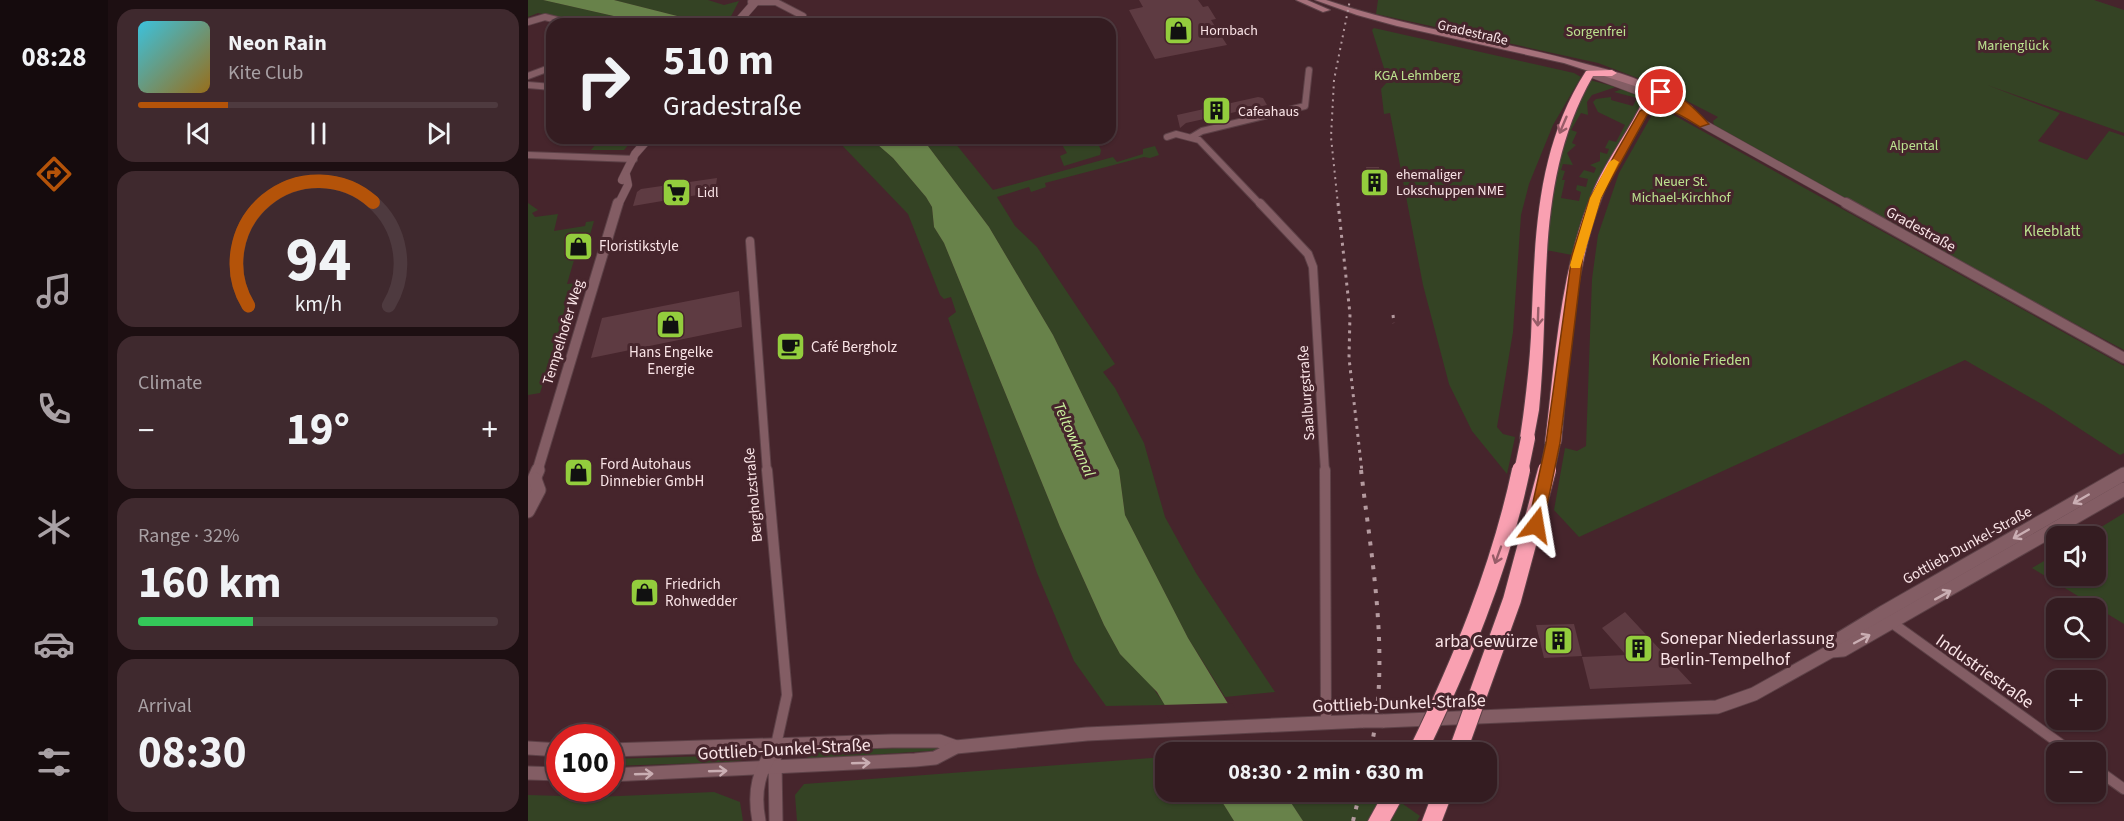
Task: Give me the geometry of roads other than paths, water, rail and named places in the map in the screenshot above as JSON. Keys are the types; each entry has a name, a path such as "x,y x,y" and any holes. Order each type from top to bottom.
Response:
{"highway":[{"path":"1422,742 1452,676 1501,547 1519,487 1535,384 1541,232 1546,187 1559,133 1590,73 1612,73"},
{"path":"1461,742 1527,556 1553,443 1578,255 1596,198 1643,113 1649,91"},
{"path":"1643,113 1657,106 1676,109"},
{"path":"1378,821 1390,802"},
{"path":"1432,821 1439,802"}],"main road":[{"name":"Gradestraße","path":"1300,0 1350,18 1590,73"},
{"name":"Gradestraße","path":"1319,0 1378,18 1612,73 1649,91"}],"street":[{"path":"741,18 754,1 780,4 803,16"},
{"path":"528,22 538,18 546,19"},
{"path":"528,76 546,69"},
{"path":"1167,137 1176,134 1192,136 1202,131 1305,106 1309,70"},
{"name":"Gradestraße","path":"1590,73 1681,103 1704,124"},
{"path":"528,85 546,86"},
{"name":"Gradestraße","path":"1649,91 1676,109 2124,358"},
{"name":"Saalburgstraße","path":"1192,136 1203,143 1308,254 1313,267 1325,454 1326,723"},
{"name":"Tempelhofer Weg","path":"528,494 535,479 622,194 629,182 626,175 644,144"},
{"path":"528,155 634,159"},
{"name":"Bergholzstraße","path":"750,241 763,429 787,695 776,745"},
{"name":"Gottlieb-Dunkel-Straße","path":"1831,651 1836,641 1882,613 2124,474"},
{"name":"Tempelhofer Weg","path":"528,511 537,499 539,490 535,479"},
{"name":"Gottlieb-Dunkel-Straße","path":"624,775 760,770 935,758 956,747 1128,732 1717,707 1755,694 1831,651 1843,650 1892,624 2124,489"},
{"name":"Industriestraße","path":"1882,613 1892,624 2058,742"},
{"name":"Gottlieb-Dunkel-Straße","path":"624,750 927,741 947,742 956,747"},
{"path":"776,745 776,821"},
{"path":"759,821 753,795 760,770 776,745"},
{"path":"528,748 546,749"},
{"path":"528,773 546,774"},
{"path":"2106,776 2124,789"}],"water":[{"path":"543,0 614,0 685,18 622,18"},
{"name":"Teltowkanal","path":"877,144 927,144 989,227 1053,335 1119,470 1125,515 1188,638 1251,742 1187,742 1157,692 1120,654 1104,625 1060,527 944,243 934,227 932,207 893,158"},
{"path":"1222,802 1291,802 1303,821 1234,821"}],"railway":[{"path":"1338,205 1331,137 1334,80 1350,0"},
{"path":"1338,203 1350,314 1349,358 1362,472"},
{"path":"1393,315 1394,323"},
{"path":"1361,470 1378,612 1379,683 1372,742"},
{"path":"1545,521 1549,526"},
{"path":"1353,821 1358,802"}],"place":[{"name":"Hornbach","path":"1179,30"},
{"name":"Cafeahaus","path":"1217,111"},
{"name":"ehemaliger Lokschuppen NME","path":"1375,182"},
{"name":"Lidl","path":"676,192"},
{"name":"Floristikstyle","path":"578,246"},
{"name":"Hans Engelke Energie","path":"671,325"},
{"name":"Café Bergholz","path":"790,347"},
{"name":"Ford Autohaus Dinnebier GmbH","path":"579,473"},
{"name":"Friedrich Rohwedder","path":"644,593"},
{"name":"arba Gewürze","path":"1559,641"},
{"name":"Sonepar Niederlassung Berlin-Tempelhof","path":"1639,648"}],"park label":[{"name":"Sorgenfrei","path":"1596,31"},
{"name":"Marienglück","path":"2013,45"},
{"name":"KGA Lehmberg","path":"1417,75"},
{"name":"Alpental","path":"1914,145"},
{"name":"Neuer St. Michael-Kirchhof","path":"1681,190"},
{"name":"Kleeblatt","path":"2052,231"},
{"name":"Kolonie Frieden","path":"1701,360"}]}
